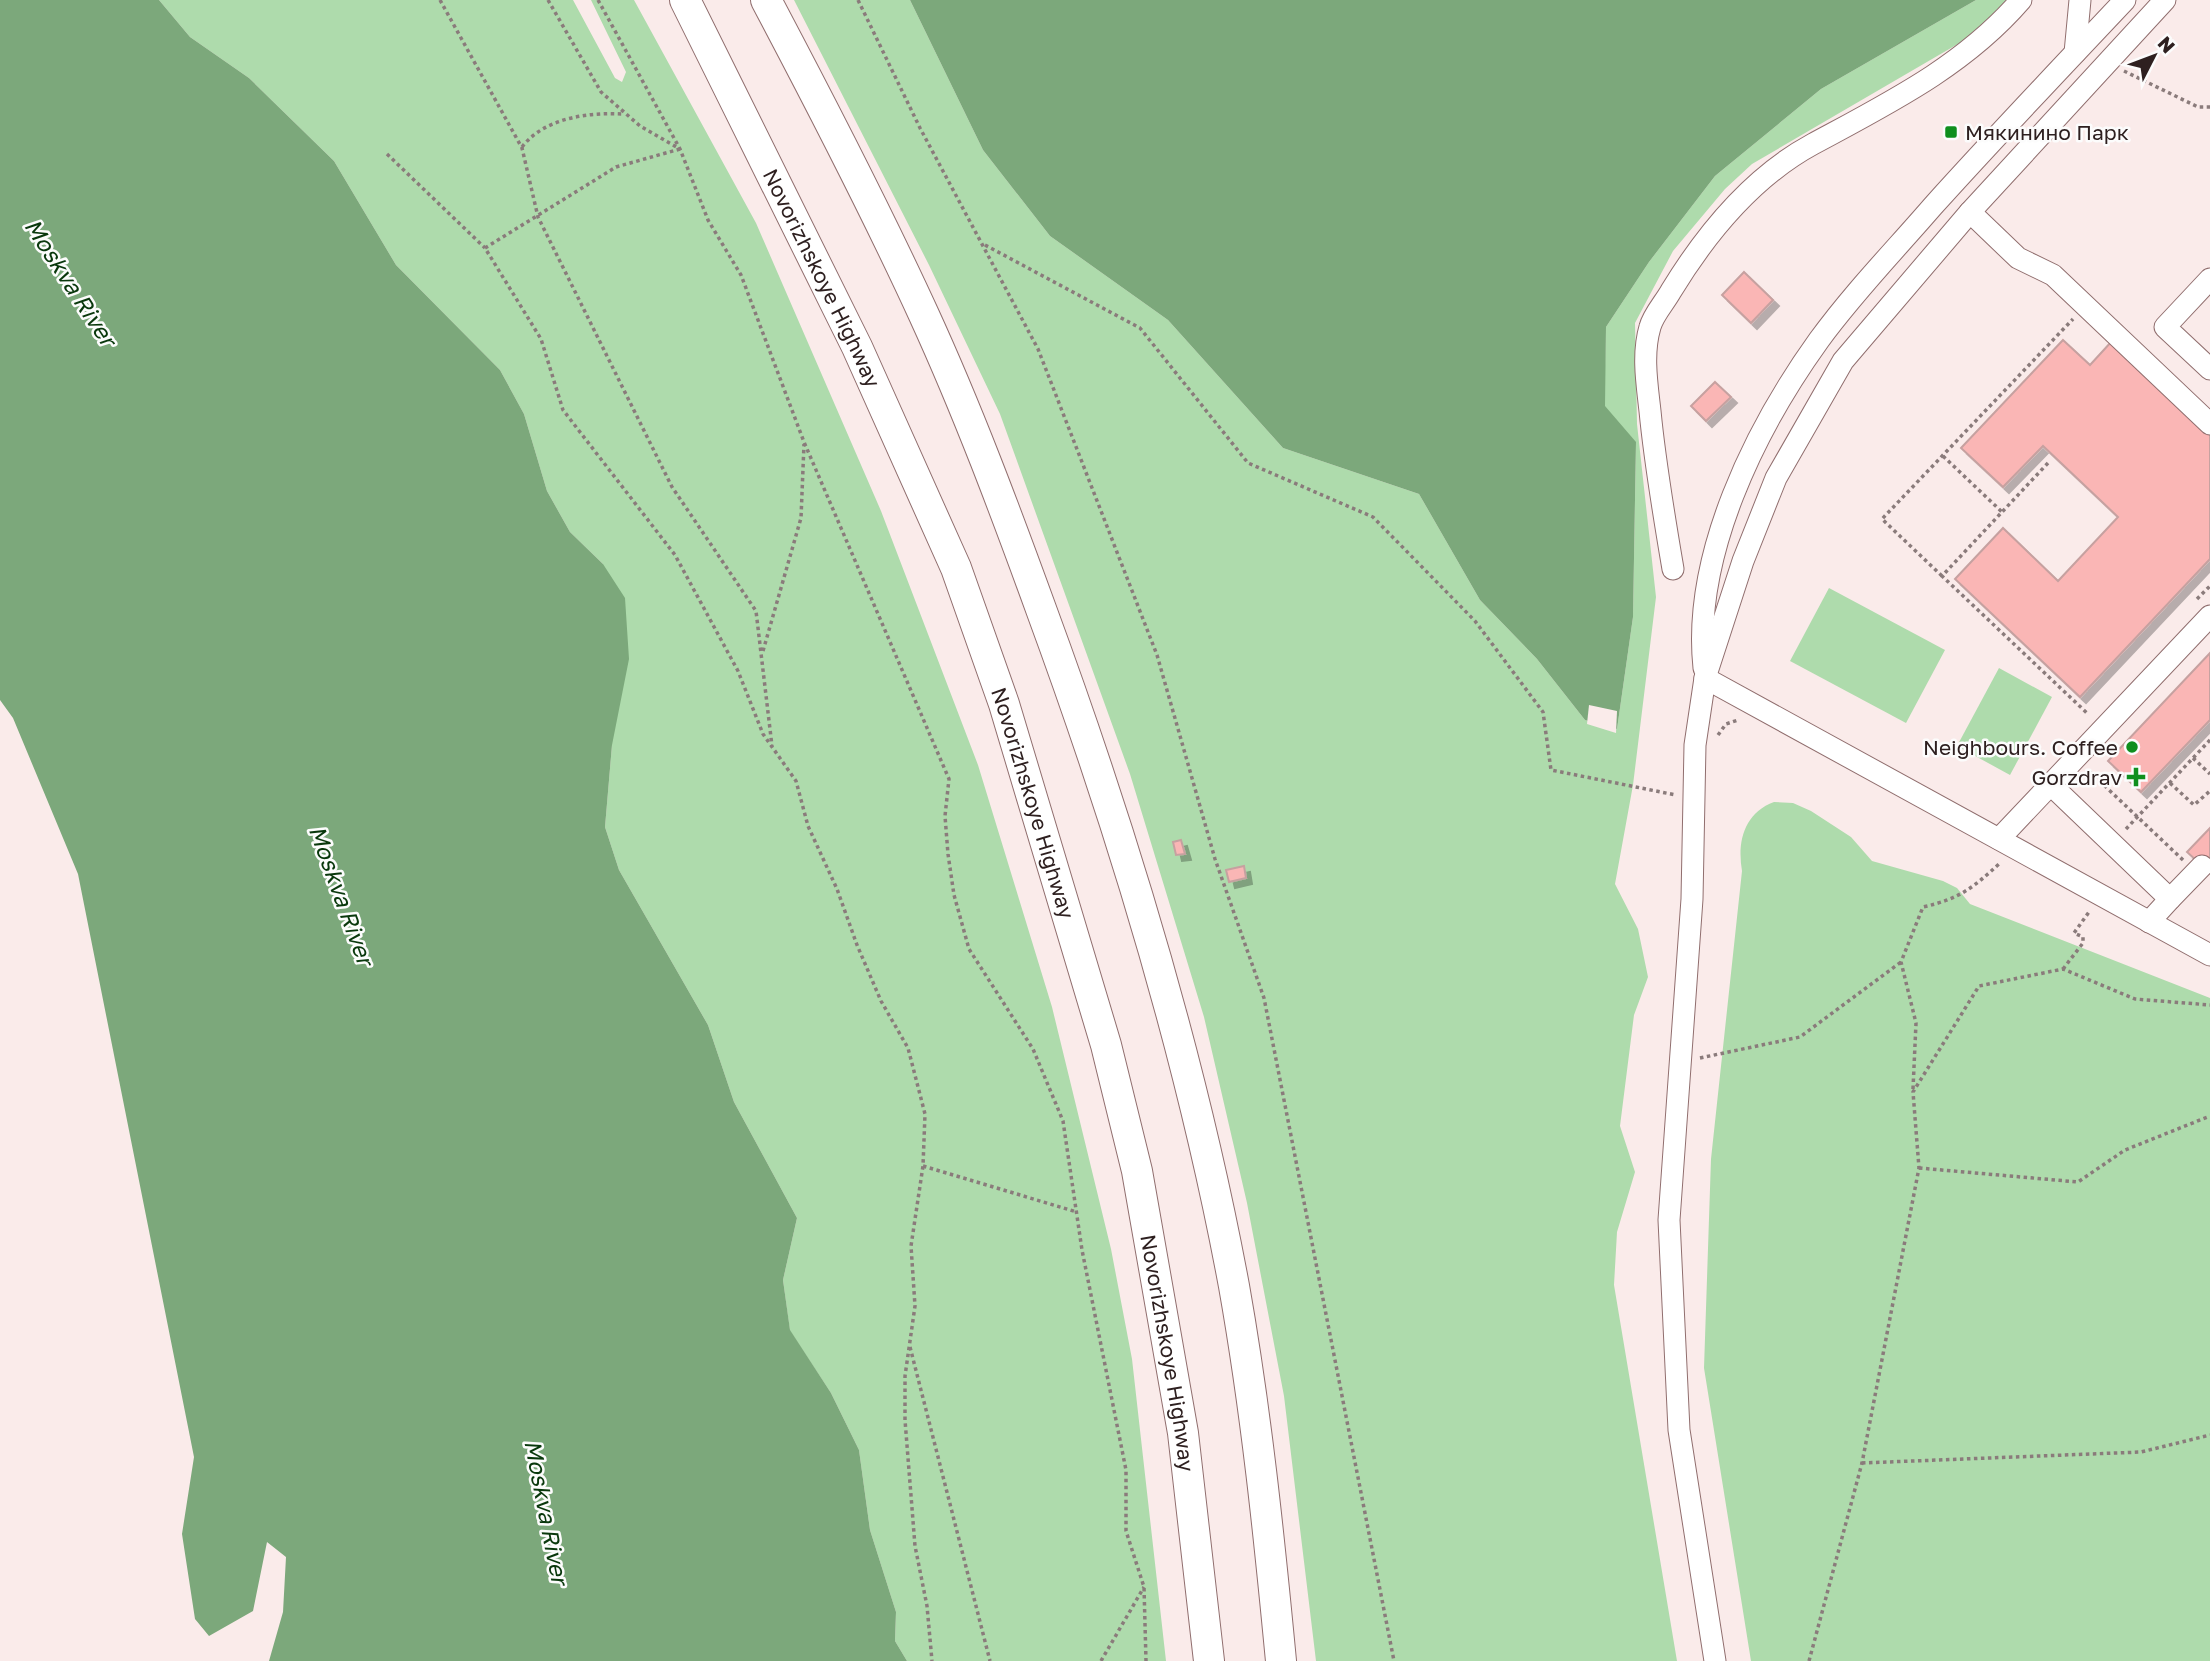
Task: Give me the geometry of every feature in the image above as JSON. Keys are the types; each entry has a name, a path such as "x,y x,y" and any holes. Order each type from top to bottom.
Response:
{"highway":[{"name":"Novorizhskoye Highway","path":"685,0 858,347 956,568 1004,704 1106,1045 1138,1171 1183,1433 1209,1661"},
{"path":"766,0 925,317 973,429 1059,658 1135,886 1186,1075 1233,1284 1256,1426 1281,1661"}],"street":[{"path":"1673,569 1657,479 1645,369 1650,326 1691,258 1738,201 1764,178 1808,147 1947,68 1985,38 2021,0"},
{"path":"2075,53 2080,0"},
{"path":"1705,678 1700,634 1712,555 1747,464 1783,395 1819,340 1854,295 2125,0"},
{"path":"1715,1661 1679,1430 1669,1220 1692,899 1695,745 1705,678 1743,561 1776,478 1843,361 1878,316 1970,212 2165,0"},
{"path":"1970,212 2018,258 2053,275 2210,424"},
{"path":"2210,279 2165,327 2210,369"},
{"path":"2008,844 2050,784 2210,616"},
{"path":"1705,678 2210,955"},
{"path":"2050,784 2166,894"},
{"path":"2149,922 2166,894 2193,862"}],"path":[{"path":"440,0 522,148 538,216 672,487 756,611 772,747"},
{"path":"548,0 601,92 625,114 680,149"},
{"path":"598,0 680,149 708,220 741,275 804,442 949,779 945,816 948,853 954,895 969,949 1033,1049 1063,1121 1077,1212 1126,1470 1126,1531 1144,1587 1146,1661"},
{"path":"858,0 920,128 1038,349 1157,655 1215,859 1264,998 1394,1661"},
{"path":"2119,69 2198,107 2210,107"},
{"path":"522,148 532,133 562,120 604,113 625,114"},
{"path":"485,248 616,167 680,149"},
{"path":"387,154 485,248 541,339 563,410 675,555 738,671 763,734 796,781 808,826 857,945 881,1001 908,1048 925,1114 923,1166 911,1246 915,1306 905,1376 915,1546 927,1606 932,1661"},
{"path":"983,244 1140,328 1248,463 1373,517 1475,621 1543,712 1551,770 1694,798"},
{"path":"2085,306 1882,519 2088,714"},
{"path":"761,656 801,518 804,442"},
{"path":"1942,456 2002,512"},
{"path":"1942,576 2048,463"},
{"path":"1716,740 1726,724 1738,720"},
{"path":"2112,843 2210,740"},
{"path":"2075,758 2137,817 2193,862"},
{"path":"2193,758 2210,774"},
{"path":"2170,783 2194,805 2210,791"},
{"path":"1700,1058 1800,1037 1901,962 1923,907 1953,900 1973,888 2008,844"},
{"path":"2063,970 2083,943 2083,937 2074,933 2101,895"},
{"path":"1809,1661 1862,1463 1919,1168 1913,1092 1916,1023 1901,962"},
{"path":"1913,1092 1979,986 2063,970 2135,999 2210,1005"},
{"path":"1919,1168 2078,1182 2125,1150 2210,1116"},
{"path":"923,1166 1077,1212"},
{"path":"909,1345 990,1661"},
{"path":"1862,1463 2141,1452 2210,1435"},
{"path":"1101,1661 1144,1587"}],"shaded area":[{"path":"159,0 573,0 615,78 622,82 626,72 591,0 634,0 756,223 881,511 978,765 1052,1007 1111,1249 1132,1359 1166,1661 907,1661 895,1641 896,1612 870,1530 859,1450 831,1393 790,1331 783,1280 797,1218 734,1102 708,1025 619,870 605,827 612,745 603,564 570,532 547,491 524,414 500,370 396,265 334,161 249,78 190,37"},
{"path":"794,0 910,0 983,150 1050,236 1168,320 1283,448 1419,494 1480,600 1537,659 1585,720 1617,729 1633,617 1636,443 1604,407 1606,327 1649,262 1715,176 1821,89 1976,0 2010,0 1987,27 1752,164 1725,189 1673,251 1635,323 1637,424 1656,597 1633,785 1615,884 1638,929 1648,977 1634,1015 1620,1126 1635,1172 1617,1232 1614,1285 1677,1661 1316,1661 1284,1396 1247,1203 1204,1017 1130,774 1000,414 929,265"},
{"path":"1829,588 1945,650 1906,723 1790,661"},
{"path":"1999,668 2052,697 2010,775 1957,746"},
{"path":"1774,802 1793,803 1811,811 1851,837 1872,861 1943,881 1957,888 1970,904 2210,998 2210,1661 1751,1661 1704,1368 1711,1159 1742,871 1742,839 1749,821 1756,813"}],"water":[{"name":"Moskva River","path":"0,0 159,0 190,37 249,78 334,161 396,265 500,370 524,414 547,491 570,532 603,564 625,598 629,659 612,745 605,827 619,870 708,1025 734,1102 797,1218 783,1280 790,1330 831,1393 859,1450 870,1530 896,1612 895,1641 907,1661 269,1661 283,1612 286,1557 267,1542 253,1611 209,1636 195,1619 182,1534 194,1457 78,874 13,718 0,700"},
{"path":"910,0 1976,0 1821,89 1715,176 1649,262 1606,327 1605,406 1636,442 1633,617 1617,729 1585,720 1537,659 1480,600 1419,494 1283,448 1168,320 1050,236 983,150"}],"pier":[{"path":"1589,705 1617,711 1616,733 1587,724"}],"building":[{"path":"1744,272 1773,300 1751,323 1722,295"},
{"path":"2063,340 2090,365 2112,341 2210,434 2210,559 2080,697 1955,579 2003,528 2058,581 2118,517 2043,446 2003,487 1961,448"},
{"path":"1715,382 1731,397 1706,421 1691,406"},
{"path":"2210,653 2210,720 2141,792 2108,761"},
{"path":"2210,828 2210,867 2207,870 2187,852"},
{"path":"1181,840 1185,854 1176,855 1173,842"},
{"path":"1244,866 1246,878 1229,882 1226,870"}],"place":[{"name":"Мякинино Парк","path":"1951,132"},
{"name":"Neighbours. Coffee","path":"2132,747"},
{"name":"Gorzdrav","path":"2136,777"}]}
